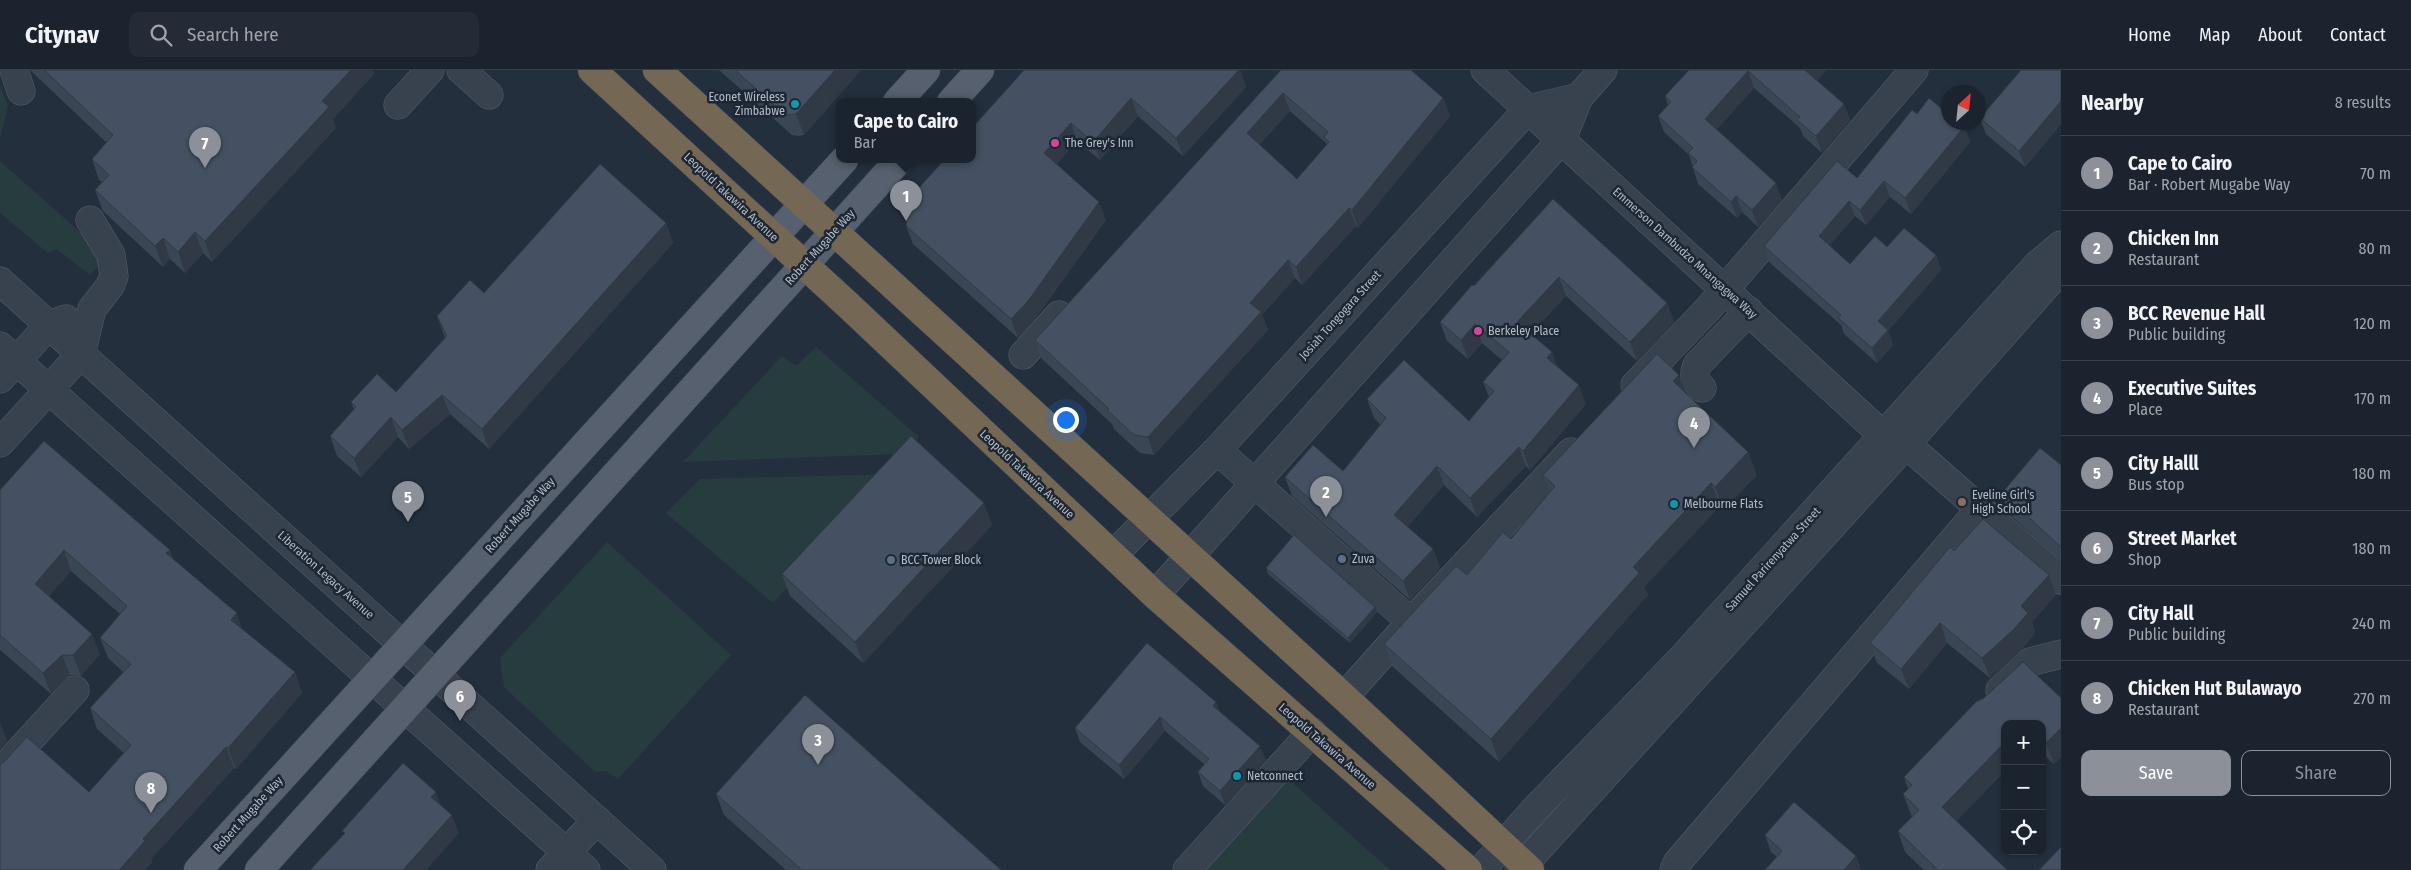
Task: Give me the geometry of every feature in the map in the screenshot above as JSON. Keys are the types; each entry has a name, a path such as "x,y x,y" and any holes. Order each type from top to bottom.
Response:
{"highway":[{"name":"Leopold Takawira Avenue","path":"592,70 774,237 1155,595 1468,870"},
{"path":"657,70 1344,697 1504,845 1525,868"}],"main road":[{"path":"900,98 926,70"},
{"path":"955,98 980,70"},
{"name":"Robert Mugabe Way","path":"198,870 841,163"},
{"name":"Robert Mugabe Way","path":"259,870 896,163"}],"street":[{"path":"398,105 430,70"},
{"path":"461,70 489,95"},
{"name":"Emmerson Dambudzo Mnangagwa Way","path":"1485,70 1897,444 1980,509 2061,580"},
{"path":"1155,595 1562,139 1579,97 1603,70"},
{"path":"1617,404 1725,289 1914,70"},
{"path":"1528,109 1579,97"},
{"name":"Josiah Tongogara Street","path":"1113,555 1216,450 1528,109"},
{"path":"0,443 81,354 92,308 110,286 114,276 111,255 90,220"},
{"name":"Samuel Parirenyatwa Street","path":"1481,870 1535,810 1682,658 1897,444 2038,265 2061,245"},
{"name":"Samuel Parirenyatwa Street","path":"1525,868 1897,444 2061,269"},
{"name":"Liberation Legacy Avenue","path":"0,281 652,870"},
{"path":"1023,355 1077,296"},
{"path":"92,308 49,326 6,362 48,390 371,679 404,709 558,861 586,870"},
{"path":"1702,388 1695,381 1693,375 1697,365 1749,311"},
{"path":"1344,697 1411,622 1590,433"},
{"path":"1216,450 1411,622"},
{"path":"1674,870 1683,855 1980,509"},
{"path":"1981,708 2030,662 2061,654"},
{"path":"0,772 75,690"},
{"path":"1187,870 1312,732"},
{"path":"558,861 596,820"}],"green space":[{"path":"0,85 8,106 0,139"},
{"path":"0,161 107,256 90,275 57,249 48,253 0,213"},
{"path":"816,347 919,437 902,454 683,462 782,356 796,366"},
{"path":"894,474 773,603 666,513 700,479"},
{"path":"607,542 731,655 618,779 606,771 595,772 504,687 500,658"},
{"path":"1286,777 1390,870 1203,870"}],"building":[{"path":"44,70 351,70 322,101 329,107 205,241 195,232 178,252 163,238 155,246 95,190 109,175 92,159 113,135"},
{"path":"735,70 835,70 796,114 790,115 784,114"},
{"path":"1024,70 1239,70 1176,138 1131,98 1093,142 1071,123 1044,153 1099,202 1028,301 1011,319 906,226 907,201 941,163 976,163 976,124"},
{"path":"1281,70 1411,70 1443,98 1352,210 1349,208 1296,267 1288,260 1250,303 1261,312 1148,437 1134,435 1035,340","holes":["1283,93 1328,132 1324,137 1329,142 1297,179 1247,133"]},
{"path":"1689,70 1806,70 1844,104 1816,136 1797,120 1800,117 1748,71 1705,119 1776,183 1752,210 1736,196 1731,202 1692,167 1697,161 1688,153 1693,148 1658,116 1671,102 1665,96"},
{"path":"2021,70 2061,70 2061,101 2019,151 1986,123 1986,111"},
{"path":"1929,98 1941,108 1941,130 1962,130 1905,198 1884,181 1860,210 1849,201 1819,236 1850,264 1875,236 1887,247 1904,228 1936,255 1878,321 1888,330 1872,348 1838,318 1841,315 1764,246 1837,161 1857,178 1912,110 1917,114"},
{"path":"600,164 666,223 482,429 442,395 402,430 391,417 354,458 330,436 356,407 351,402 377,374 396,392 447,336 437,316 470,280 484,293"},
{"path":"1553,199 1667,303 1630,342 1559,277 1517,322 1552,352 1547,358 1579,385 1523,451 1519,447 1470,498 1437,466 1394,515 1433,549 1403,581 1285,477 1313,445 1343,471 1386,418 1367,399 1404,360 1469,421 1494,391 1483,382 1509,352 1475,324 1461,340 1440,322"},
{"path":"1657,354 1679,375 1673,381 1748,452 1715,487 1711,483 1633,567 1639,573 1491,739 1384,644 1456,566 1467,575 1503,532 1511,539 1555,486 1543,475"},
{"name":"BCC Tower Block","path":"911,436 984,503 855,642 782,574"},
{"path":"44,441 170,550 166,553 237,613 231,620 295,672 228,748 226,747 143,839 145,841 119,870 0,870 0,764 27,737 89,792 131,745 90,708 131,664 100,638 127,606 64,550 35,584 92,634 73,655 62,655 43,673 0,635 0,490"},
{"path":"2040,448 2061,465 2061,547 2002,493"},
{"path":"1983,519 2049,575 2021,606 2028,613 2014,629 1982,658 1940,623 1901,669 1870,643 1950,547 1954,551"},
{"path":"1294,535 1375,607 1348,638 1266,568"},
{"path":"1147,643 1216,702 1213,706 1260,746 1220,791 1198,772 1209,759 1160,717 1119,765 1075,728"},
{"path":"2023,662 2061,698 2061,728 2046,743 2046,720 2001,720 2001,746 1942,807 2007,870 1938,870 1898,831 1919,810 1903,794 1912,785 1904,777 1976,702 1984,698"},
{"path":"805,695 1001,870 802,870 716,794"},
{"path":"403,763 436,792 431,797 452,815 403,870 310,870 345,833 342,831"},
{"path":"1794,802 1856,856 1844,870 1765,870 1782,851 1765,835"},
{"path":"2061,847 2061,870 2039,870"}],"place":[{"name":"Econet Wireless Zimbabwe","path":"795,104"},
{"name":"The Grey's Inn","path":"1055,143"},
{"name":"City Hall","path":"205,168"},
{"name":"Cape to Cairo","path":"906,221"},
{"name":"Berkeley Place","path":"1478,331"},
{"name":"Executive Suites","path":"1694,448"},
{"name":"Eveline Girl's High School","path":"1962,502"},
{"name":"Melbourne Flats","path":"1674,504"},
{"name":"Chicken Inn","path":"1326,517"},
{"name":"City Halll","path":"408,522"},
{"name":"Zuva","path":"1342,559"},
{"name":"BCC Tower Block","path":"891,560"},
{"name":"Street Market","path":"460,721"},
{"name":"BCC Revenue Hall","path":"818,765"},
{"name":"Netconnect","path":"1237,776"},
{"name":"Chicken Hut Bulawayo","path":"151,813"}]}
